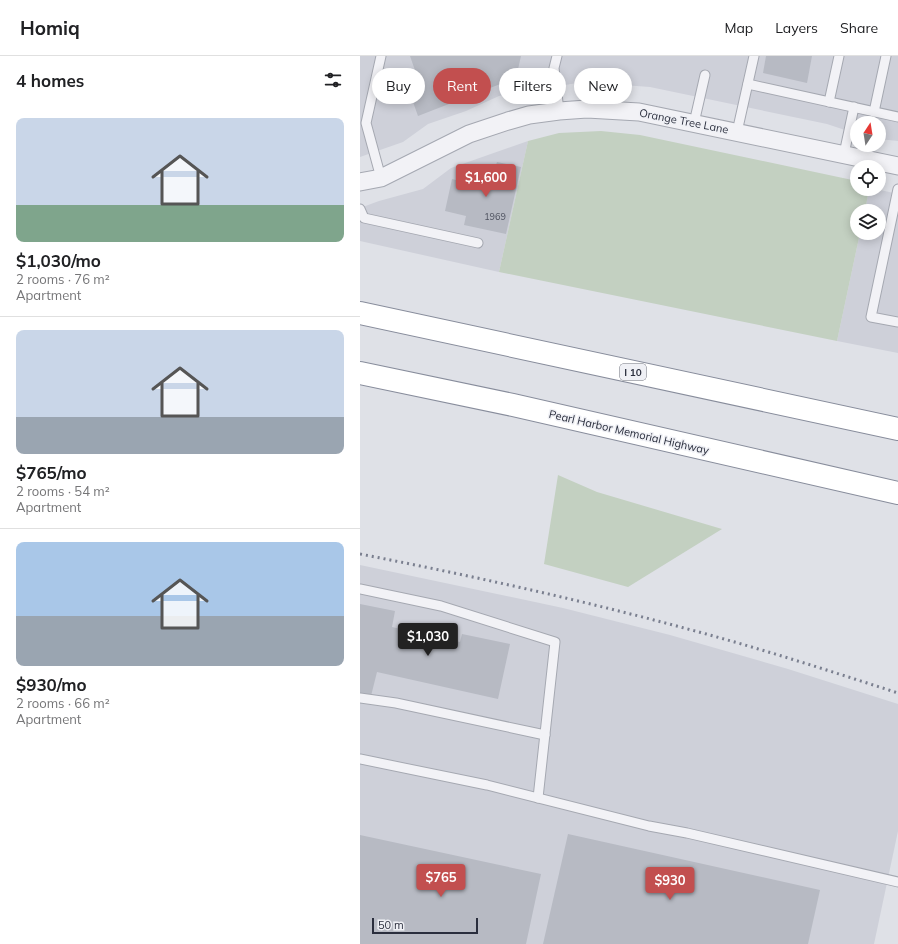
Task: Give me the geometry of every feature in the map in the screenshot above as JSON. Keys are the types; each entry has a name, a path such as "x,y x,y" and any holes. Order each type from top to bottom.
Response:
{"highway":[{"name":"I 10","path":"363,313 898,430"},
{"name":"Pearl Harbor Memorial Highway","path":"360,373 898,493"},
{"path":"360,383 513,406"}],"street":[{"name":"Orange Tree Lane","path":"360,182 381,178 469,134 529,115 587,109 639,112 898,166"}],"lane":[{"path":"381,56 366,123 381,178"},
{"path":"557,56 554,68 559,111"},
{"path":"737,132 754,56"},
{"path":"829,102 839,56"},
{"path":"874,112 886,56"},
{"path":"694,123 705,75"},
{"path":"748,84 898,117"},
{"path":"844,154 854,107"},
{"path":"898,189 896,208 871,316 898,322"},
{"path":"360,209 364,218 478,243"},
{"path":"360,589 441,606 555,642 538,798"},
{"path":"360,698 396,703 545,735"},
{"path":"360,759 487,785 649,826 687,833 898,882"}],"shaded area":[{"path":"360,56 898,56 898,141 886,140 886,116 850,116 850,132 827,124 650,87 632,86 632,68 574,68 574,84 566,85 566,68 499,68 499,96 491,100 491,68 433,68 433,104 481,104 428,124 403,142 360,157"},
{"path":"528,141 499,272 360,241 360,208 379,201 423,189 451,168"},
{"path":"886,191 898,194 898,353 837,341 859,240 886,240 886,204 866,204 868,196 886,196"},
{"path":"360,565 563,608 670,635 788,669 898,704 898,831 874,944 360,944"}],"green space":[{"path":"601,131 640,135 850,180 850,196 868,196 866,204 850,204 850,240 859,240 837,341 499,272 528,141 559,133"},
{"path":"558,475 597,492 722,529 628,587 544,564"}],"building":[{"path":"410,56 521,56 518,68 499,68 499,85 491,88 491,68 433,68 433,104 449,104 418,116 414,104 425,104 425,68 414,68"},
{"path":"766,56 812,56 807,83 763,73"},
{"path":"497,162 521,167 506,234 464,225 466,216 445,211 452,179 464,182 466,173 487,177 490,164 496,165"},
{"path":"360,604 395,611 392,627 460,642 462,634 510,644 498,699 377,672 371,696 360,694"},
{"path":"568,834 820,890 808,944 543,944"},
{"path":"360,835 541,874 526,944 360,944"}],"railway":[{"path":"360,554 441,570 644,617 765,651 898,693"}]}
